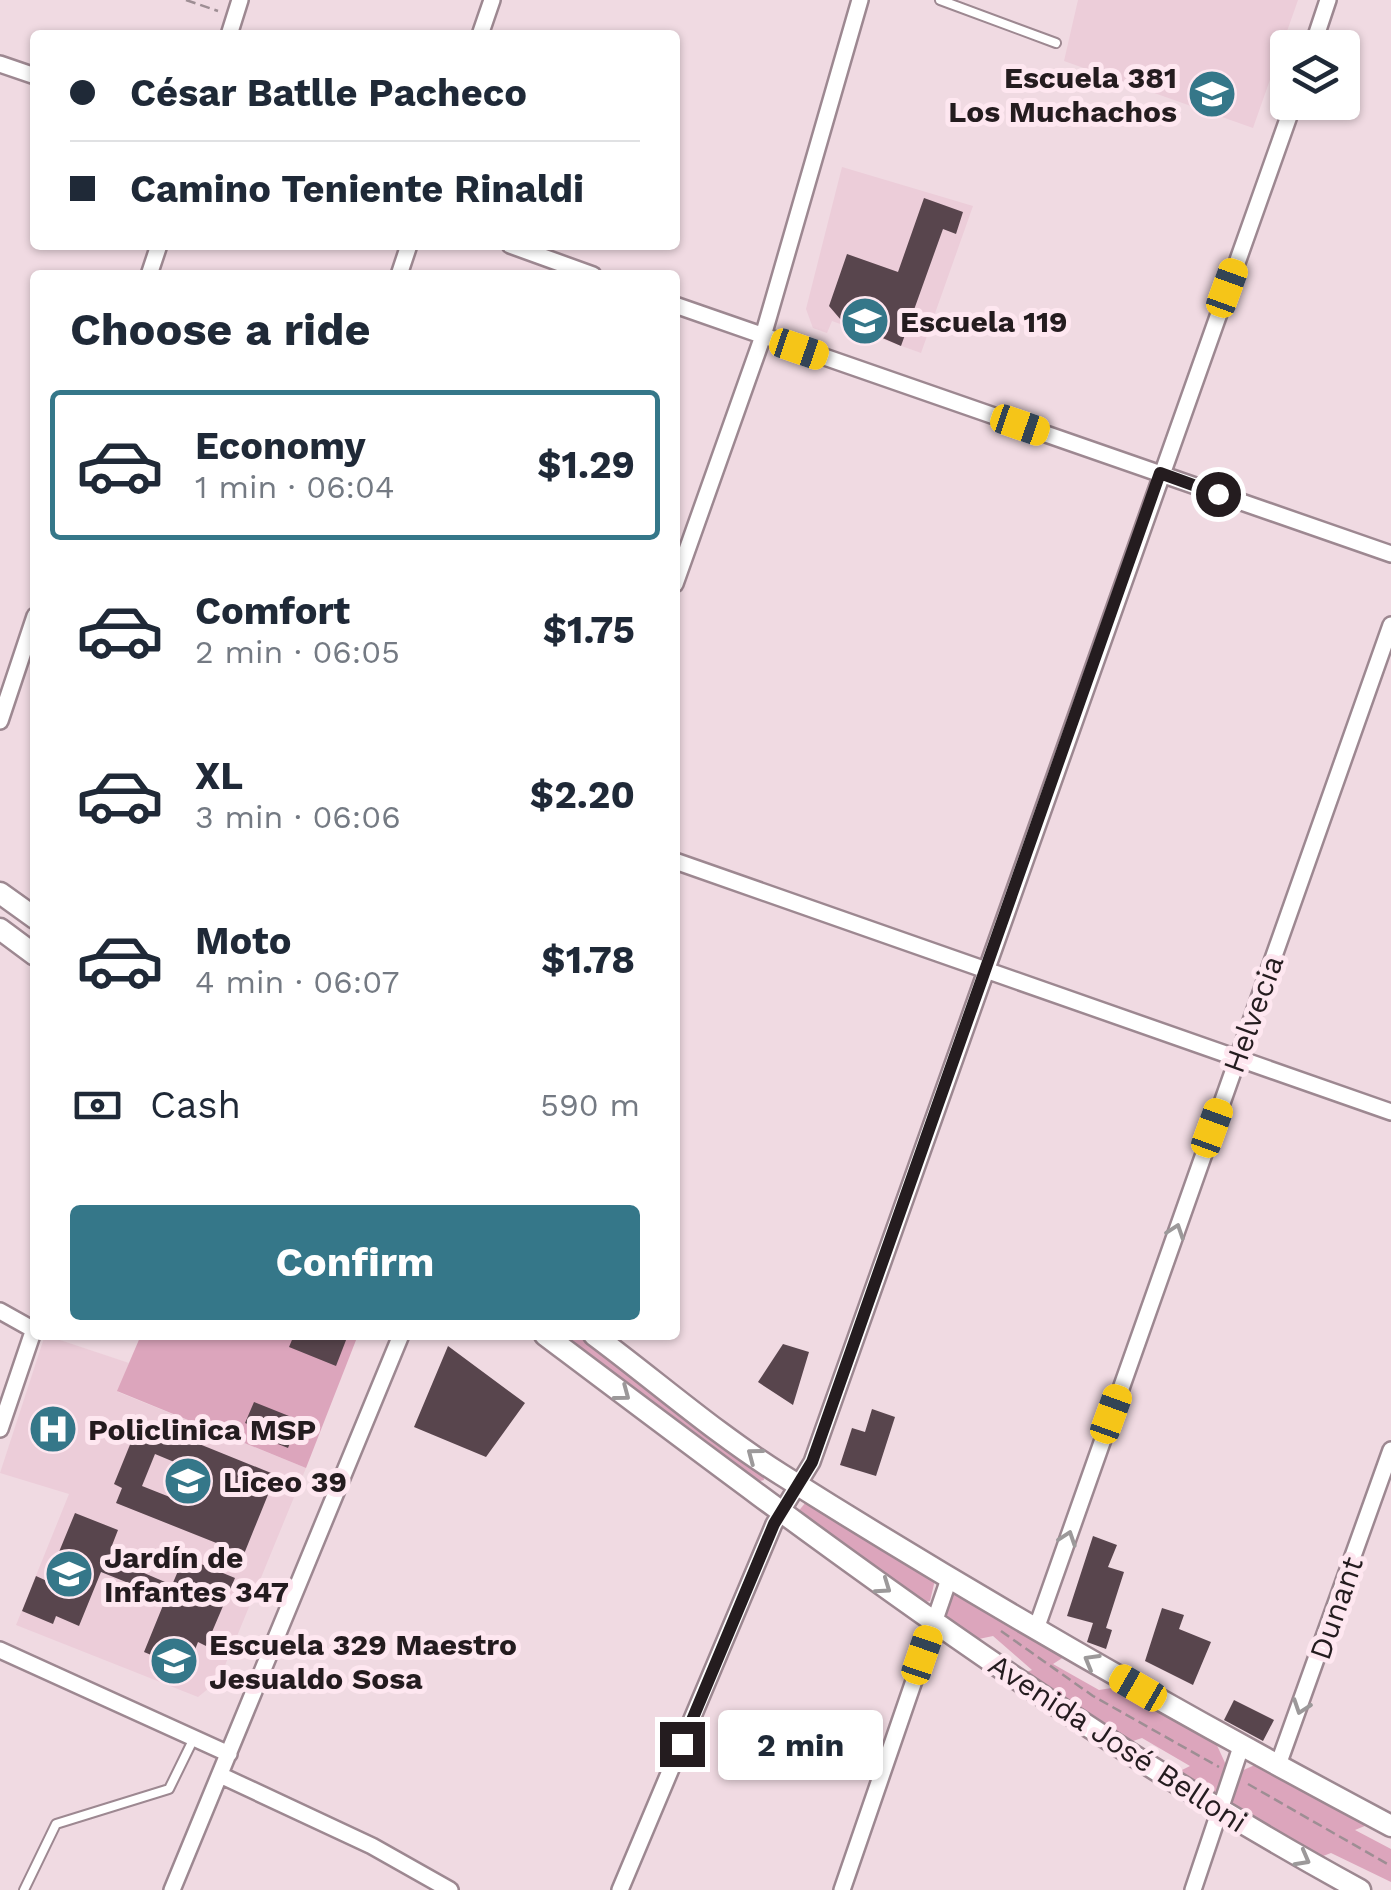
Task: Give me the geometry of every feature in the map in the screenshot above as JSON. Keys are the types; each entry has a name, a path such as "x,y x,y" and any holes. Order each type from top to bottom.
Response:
{"main road":[{"path":"0,893 30,914"},
{"path":"0,929 30,950"},
{"name":"Avenida José Belloni","path":"552,1340 933,1622 1220,1811 1360,1890"},
{"name":"Avenida José Belloni","path":"601,1340 800,1486 950,1579 1241,1747 1391,1826"}],"street":[{"path":"482,30 492,0"},
{"path":"1318,30 1328,0"},
{"path":"680,570 762,336 857,1"},
{"path":"0,64 30,74"},
{"path":"620,1890 780,1512 800,1486 1287,120"},
{"path":"524,250 579,270"},
{"path":"680,307 1391,554"},
{"name":"Helvecia","path":"1036,1630 1391,625"},
{"path":"0,721 30,631"},
{"path":"680,862 1391,1112"},
{"path":"0,1311 30,1326"},
{"path":"0,1429 30,1340"},
{"path":"172,1890 399,1340"},
{"name":"Dunant","path":"1278,1765 1391,1450"},
{"path":"842,1890 950,1579"},
{"path":"0,1650 229,1754"},
{"path":"1193,1890 1241,1747"},
{"path":"220,1775 372,1846 450,1890"}],"lane":[{"path":"940,0 1056,43"},
{"path":"24,1890 56,1824 169,1789 194,1738"}],"path":[{"path":"186,0 238,8"}],"shaded area":[{"name":"Escuela 381 Los Muchachos","path":"1078,0 1298,0 1287,30 1270,30 1270,80 1253,128 1064,61"},
{"path":"842,167 973,206 921,353 832,321 827,333 813,328 806,309"},
{"path":"43,1340 60,1340 129,1363 118,1392 306,1468 219,1680 198,1697 16,1625 69,1494 0,1473"},
{"path":"139,1340 356,1340 306,1468 117,1391"},
{"path":"564,1340 588,1340 763,1470 764,1480 756,1482"},
{"path":"810,1497 935,1580 930,1601 922,1603 797,1513"},
{"path":"957,1592 1067,1655 1053,1664 1099,1690 1118,1687 1215,1741 1226,1765 1217,1791 1212,1794 1174,1774 1190,1766 1142,1738 1124,1744 1019,1675 1032,1670 993,1636 974,1640 946,1621 942,1611 950,1595"},
{"path":"1257,1764 1372,1823 1355,1830 1391,1849 1391,1882 1331,1853 1318,1858 1231,1804 1239,1772"}],"building":[{"path":"924,198 963,212 956,234 943,229 901,346 841,320 829,306 847,254 898,272"},
{"path":"292,1340 346,1340 336,1366 289,1347"},
{"path":"783,1344 809,1352 793,1405 758,1382"},
{"path":"448,1346 525,1403 486,1457 414,1427"},
{"path":"254,1402 299,1420 288,1448 250,1433 253,1426 245,1423"},
{"path":"872,1409 895,1417 876,1476 840,1465 852,1428 865,1432"},
{"path":"140,1420 276,1475 244,1554 116,1503 122,1488 114,1484","holes":["155,1454 203,1474 190,1505 142,1486"]},
{"path":"75,1513 118,1530 111,1548 127,1554 123,1564 172,1585 184,1557 235,1578 206,1646 198,1642 187,1670 144,1652 166,1598 101,1572 79,1626 56,1616 53,1624 22,1611 36,1576 47,1581"},
{"path":"1093,1536 1117,1545 1108,1567 1124,1572 1106,1628 1112,1630 1106,1649 1087,1642 1093,1623 1067,1616"},
{"path":"1162,1608 1184,1615 1179,1629 1211,1642 1193,1685 1145,1661"},
{"path":"1234,1700 1274,1720 1263,1741 1224,1720"}],"place":[{"name":"Escuela 381 Los Muchachos","path":"1212,94"},
{"name":"Escuela 119","path":"865,321"},
{"name":"Policlinica MSP","path":"53,1429"},
{"name":"Liceo 39","path":"188,1481"},
{"name":"Jardín de Infantes 347","path":"69,1574"},
{"name":"Escuela 329 Maestro Jesualdo Sosa","path":"174,1661"}],"route":[{"path":"682,1744 774,1524 812,1462 1160,473 1218,494"}]}
